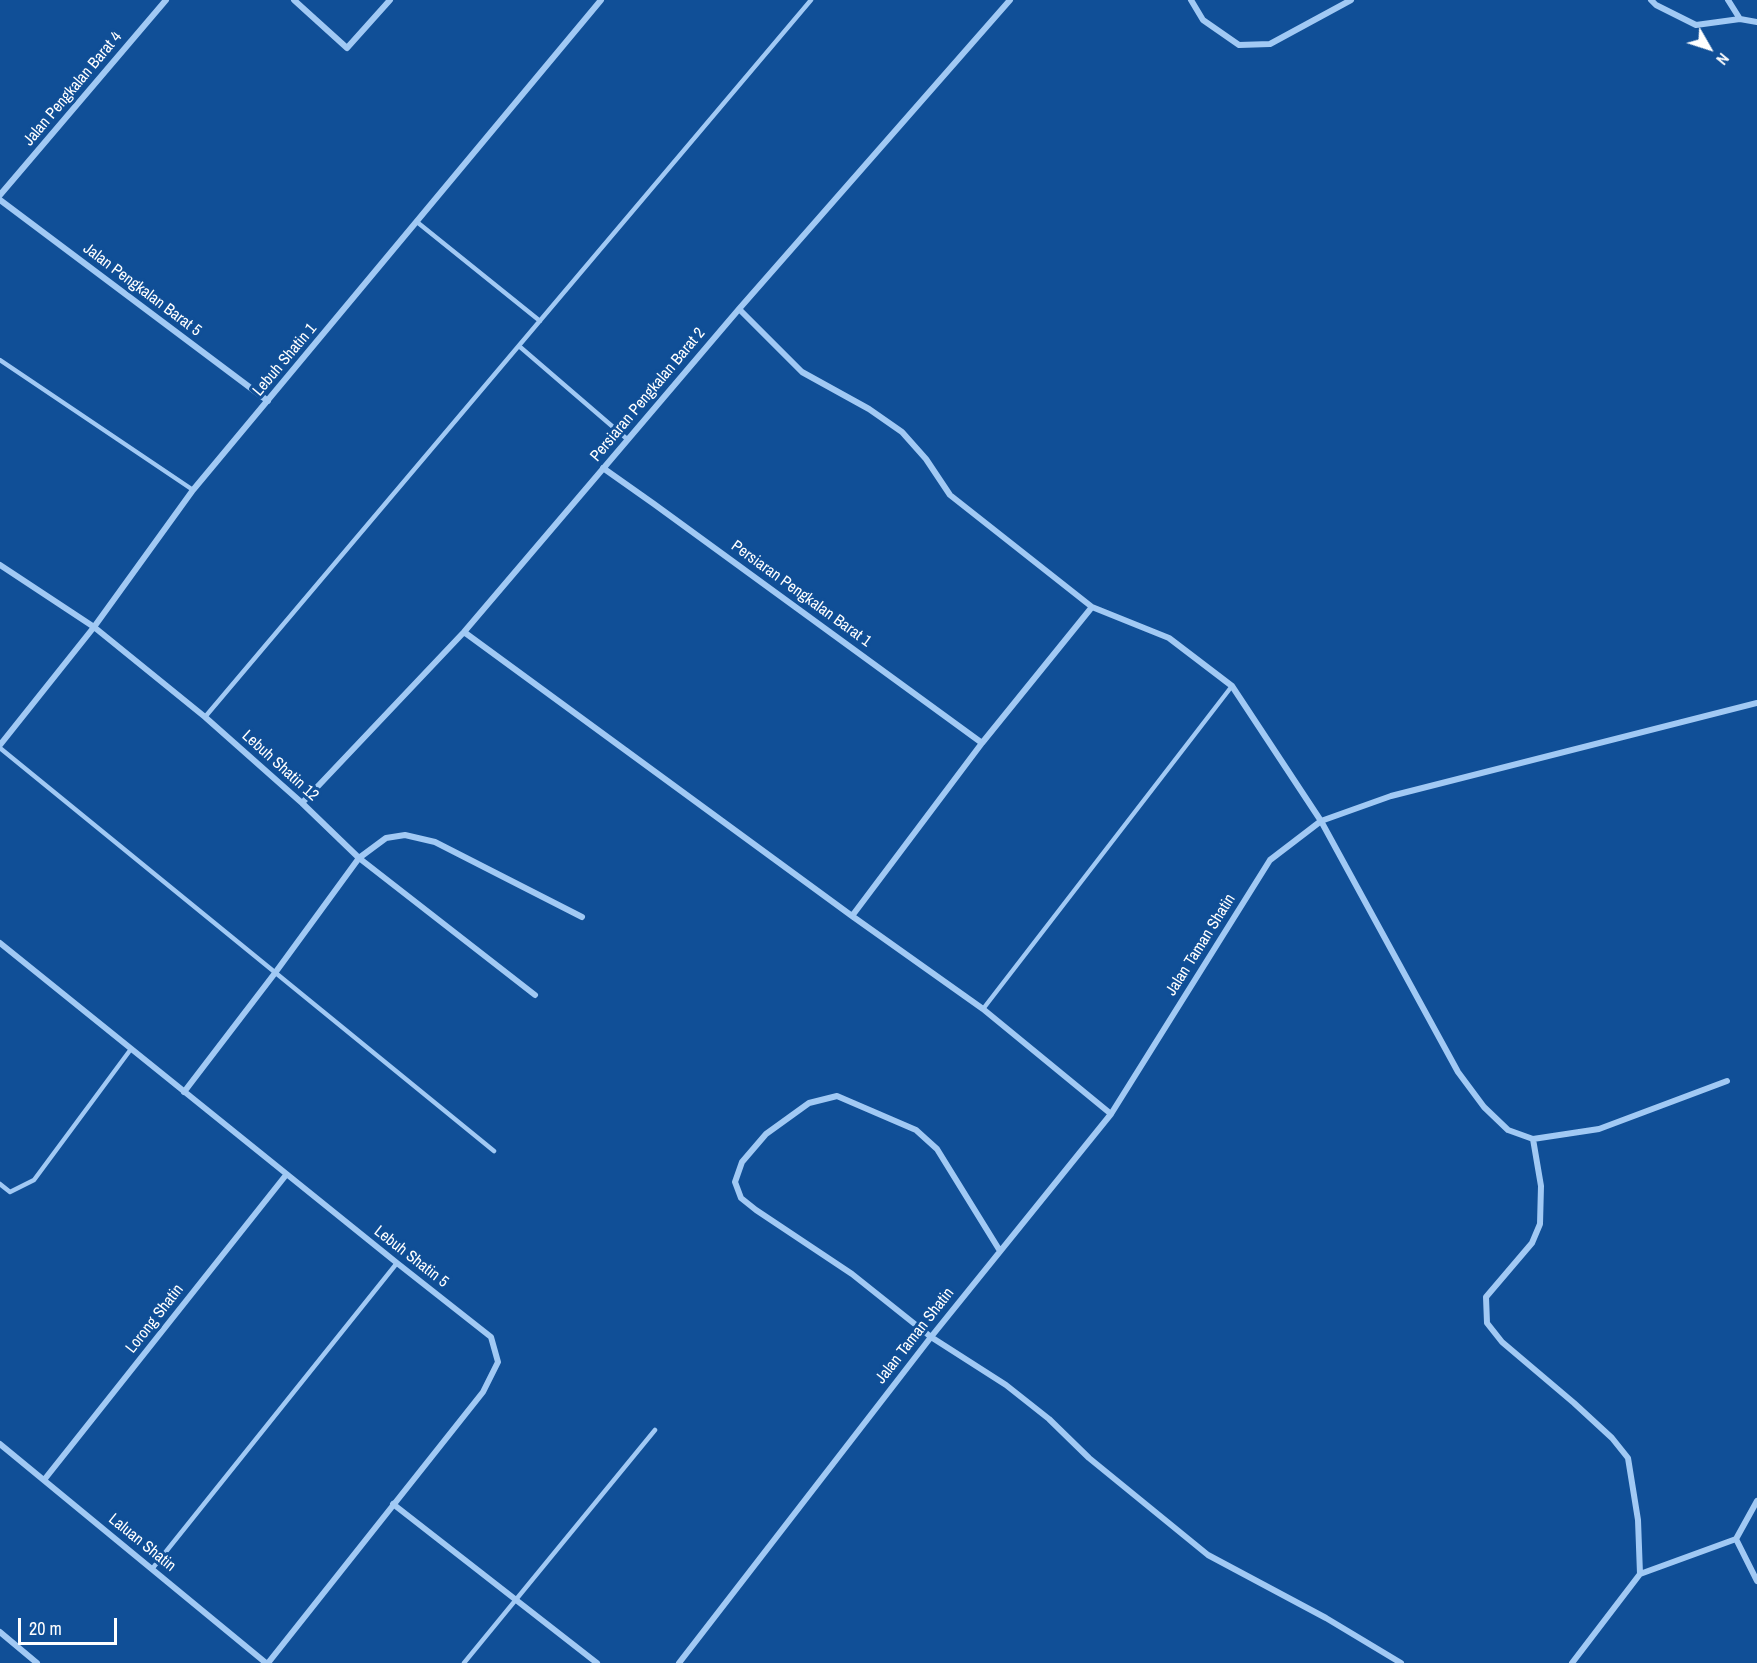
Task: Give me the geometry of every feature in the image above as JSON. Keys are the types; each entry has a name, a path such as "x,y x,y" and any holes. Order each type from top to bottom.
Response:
{"street":[{"name":"Jalan Pengkalan Barat 4","path":"0,195 166,0"},
{"path":"294,0 347,48 390,0"},
{"name":"Lebuh Shatin 1","path":"0,746 94,627 193,490 601,0"},
{"name":"Persiaran Pengkalan Barat 2","path":"302,803 464,632 739,309 1010,0"},
{"path":"1191,0 1203,20 1239,45 1270,44 1351,0"},
{"path":"1651,0 1656,5 1696,25 1740,19 1757,22"},
{"path":"1728,0 1740,19"},
{"name":"Jalan Pengkalan Barat 5","path":"0,200 268,401"},
{"path":"739,309 802,372 869,409 902,432 926,459 950,495 1092,607 1169,638 1232,686 1321,821 1458,1072 1484,1107 1508,1130 1533,1139 1599,1129 1727,1081"},
{"name":"Persiaran Pengkalan Barat 1","path":"603,468 982,743"},
{"name":"Lebuh Shatin 12","path":"0,565 94,627 205,717 302,803 359,858 535,995"},
{"path":"852,916 982,743 1092,607"},
{"path":"464,632 983,1009 1111,1114"},
{"name":"Jalan Taman Shatin","path":"679,1663 931,1336 1111,1114 1270,860 1321,821 1391,796 1757,702"},
{"path":"184,1092 359,858 386,838 405,835 435,842 582,917"},
{"name":"Lebuh Shatin 5","path":"0,943 491,1337 498,1362 483,1392 267,1663"},
{"path":"1000,1251 937,1149 916,1130 837,1096 809,1103 766,1134 742,1162 735,1182 741,1198 756,1210 852,1274 931,1336 1006,1385 1049,1419 1089,1458 1208,1555 1326,1618 1401,1663"},
{"path":"1533,1139 1541,1186 1540,1224 1532,1243 1486,1298 1487,1323 1502,1342 1612,1438 1628,1458 1638,1520 1640,1574"},
{"name":"Lorong Shatin","path":"44,1480 286,1174"},
{"name":"Laluan Shatin","path":"0,1444 267,1663"},
{"path":"1572,1663 1640,1574 1736,1539 1757,1501"},
{"path":"393,1504 597,1663"},
{"path":"1736,1539 1757,1581"},
{"path":"0,1632 37,1663"}],"lane":[{"path":"205,717 811,0"},
{"path":"417,222 540,321"},
{"path":"519,346 627,439"},
{"path":"0,360 193,490"},
{"path":"983,1009 1232,686"},
{"path":"0,746 494,1151"},
{"path":"0,1184 10,1192 34,1180 131,1049"},
{"path":"152,1569 397,1263"},
{"path":"464,1663 655,1430"}]}
